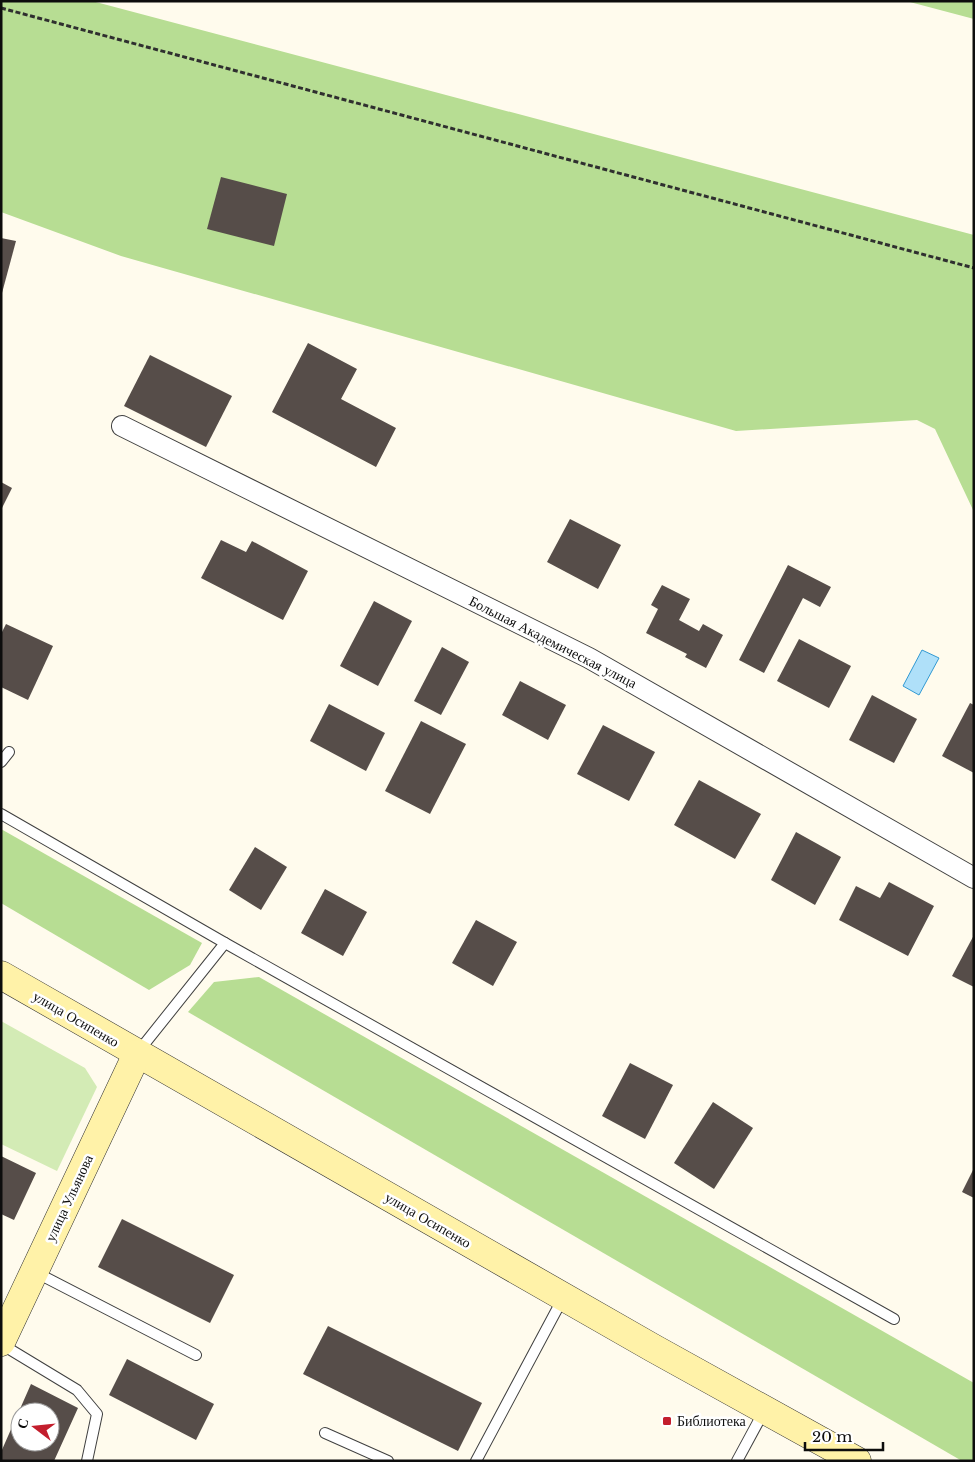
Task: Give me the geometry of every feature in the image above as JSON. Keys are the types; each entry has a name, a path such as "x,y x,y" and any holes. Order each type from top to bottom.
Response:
{"main road":[{"name":"улица Осипенко","path":"1,975 136,1054 857,1461"},
{"name":"улица Ульянова","path":"1,1343 136,1054"}],"street":[{"name":"Большая Академическая улица","path":"122,426 589,658 974,878"}],"lane":[{"path":"1,762 9,752"},
{"path":"1,814 225,943 894,1319"},
{"path":"136,1054 225,943"},
{"path":"34,1271 196,1356"},
{"path":"476,1461 564,1297"},
{"path":"1,1343 77,1390 97,1414 87,1461"},
{"path":"737,1461 765,1410"},
{"path":"325,1432 388,1461"}],"path":[{"path":"1,8 974,268"}],"green space":[{"path":"1,1 92,1 974,235 974,512 935,429 917,420 736,431 121,256 1,212"},
{"path":"906,1 974,1 974,19"},
{"path":"1,829 202,943 190,965 149,990 1,903"},
{"path":"259,977 974,1383 974,1461 962,1461 188,1012 214,982"},
{"path":"1,1021 85,1068 97,1087 57,1171 1,1144"}],"water":[{"path":"922,650 939,658 919,695 903,686"}],"building":[{"path":"221,177 287,194 274,246 207,229"},
{"path":"1,238 16,241 2,293 1,293"},
{"path":"308,343 357,369 341,399 396,428 376,467 272,412"},
{"path":"150,355 232,396 206,447 124,406"},
{"path":"1,482 12,488 1,510"},
{"path":"570,519 621,545 598,589 547,562"},
{"path":"221,540 246,552 252,541 308,571 283,620 201,578"},
{"path":"788,565 831,587 820,607 803,598 764,673 739,660"},
{"path":"662,585 690,599 679,620 699,631 703,624 723,635 706,668 685,657 687,654 646,633 658,609 651,605"},
{"path":"374,601 412,621 378,686 340,666"},
{"path":"6,624 53,646 28,700 1,687 1,634"},
{"path":"799,639 851,666 829,708 777,681"},
{"path":"442,647 469,662 441,715 414,701"},
{"path":"520,681 566,705 548,740 502,715"},
{"path":"872,695 917,719 894,763 849,740"},
{"path":"970,703 974,705 974,773 942,756"},
{"path":"329,704 385,733 366,771 310,741"},
{"path":"421,721 466,744 430,814 385,791"},
{"path":"603,725 655,752 629,801 577,774"},
{"path":"699,780 761,814 735,859 674,825"},
{"path":"796,832 841,857 815,905 771,880"},
{"path":"255,847 287,867 261,910 229,890"},
{"path":"889,882 934,906 908,956 839,920 856,886 880,898"},
{"path":"325,889 367,912 343,956 301,933"},
{"path":"476,920 517,942 493,986 452,963"},
{"path":"974,935 974,987 952,976"},
{"path":"630,1063 673,1085 645,1139 602,1116"},
{"path":"713,1102 753,1128 714,1189 674,1163"},
{"path":"1,1156 36,1173 14,1220 1,1214"},
{"path":"974,1168 974,1198 962,1192"},
{"path":"122,1219 234,1275 210,1323 98,1267"},
{"path":"328,1326 482,1403 458,1451 303,1374"},
{"path":"127,1359 214,1404 196,1440 109,1395"},
{"path":"31,1384 78,1408 60,1448 60,1402 23,1402"},
{"path":"10,1432 10,1452 58,1452 54,1461 1,1461 1,1452"}],"place":[{"name":"Библиотека","path":"667,1421"}]}
